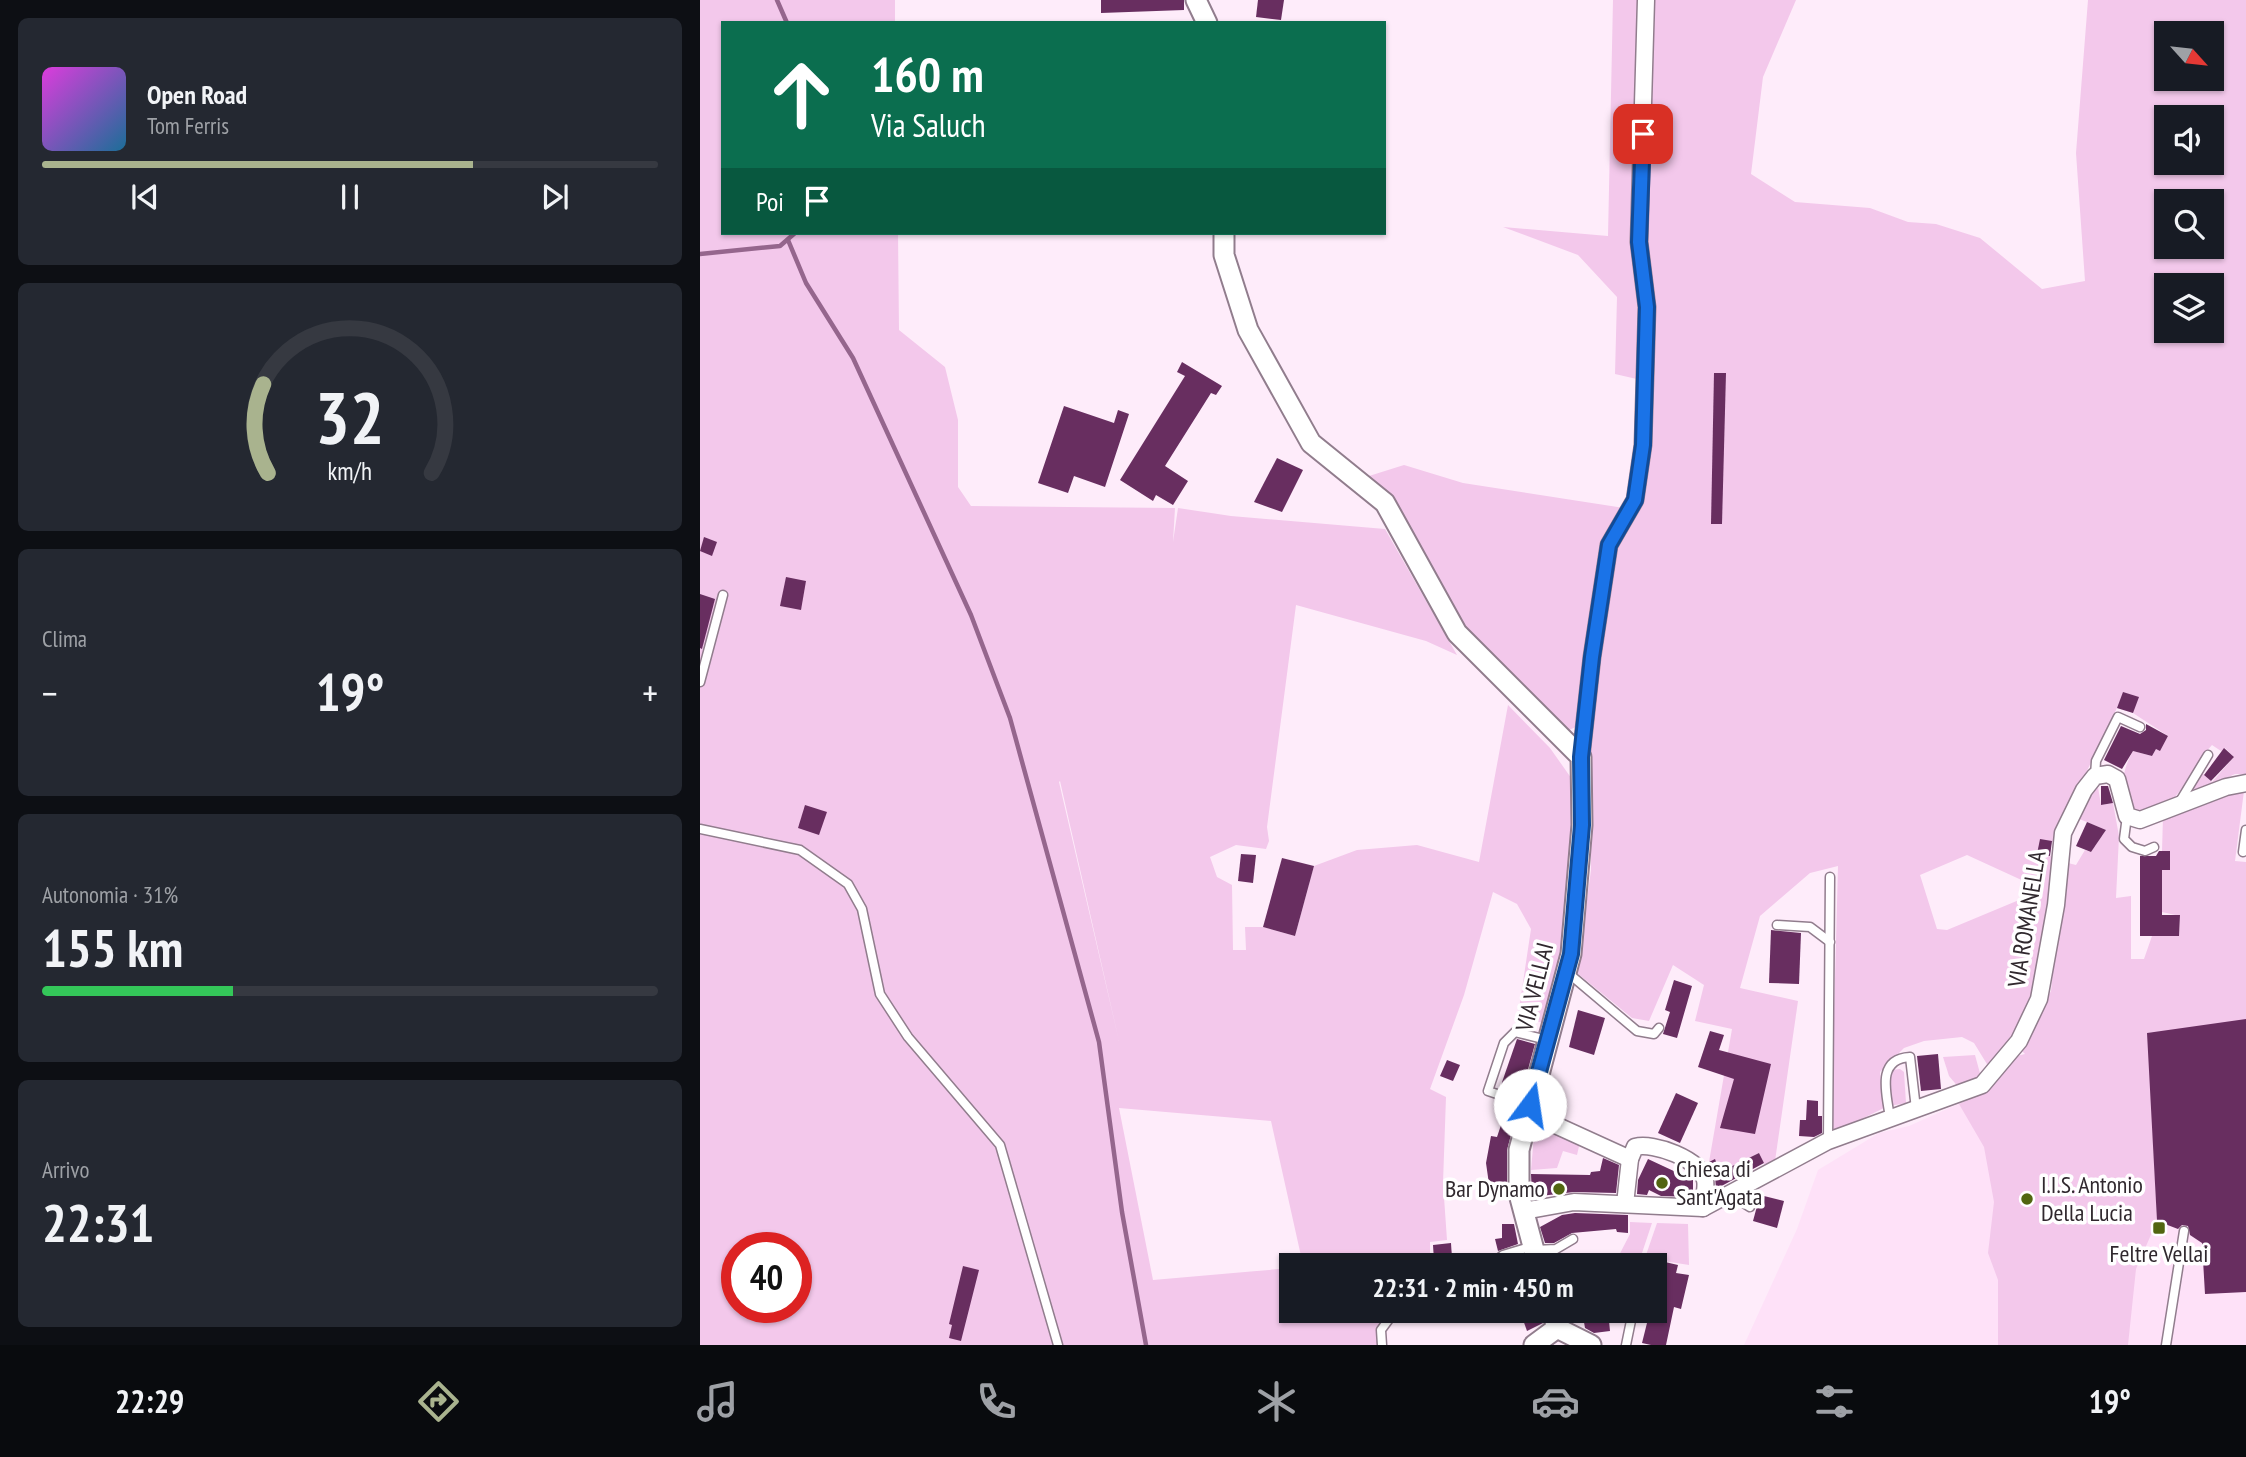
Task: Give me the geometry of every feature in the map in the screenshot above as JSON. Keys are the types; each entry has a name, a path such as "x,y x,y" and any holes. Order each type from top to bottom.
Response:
{"street":[{"path":"1196,0 1206,21"},
{"path":"1581,757 1592,657 1609,545 1635,500 1643,445 1647,307 1639,242 1646,0"},
{"path":"1224,235 1224,255 1248,330 1311,443 1385,503 1457,633 1581,757"},
{"name":"VIA VELLAI","path":"1535,1253 1519,1194 1519,1150 1567,972 1582,825 1581,757"},
{"path":"2095,776 2108,774 2117,779 2127,816 2140,820 2226,787 2246,783"},
{"name":"VIA ROMANELLA","path":"1703,1208 1828,1141 1982,1085 2019,1041 2039,999 2056,905 2063,833 2084,790 2095,776"},
{"path":"1530,1109 1630,1159"},
{"path":"1524,1211 1574,1202 1625,1205 1703,1208 1705,1180 1687,1159 1646,1144 1636,1147 1630,1159 1625,1205"},
{"path":"1534,1345 1556,1328 1591,1345"}],"lane":[{"path":"700,682 723,595"},
{"path":"2095,776 2096,761 2118,717 2140,727"},
{"path":"2177,806 2208,755"},
{"path":"2127,816 2124,839 2132,847 2145,851 2154,847"},
{"path":"700,829 800,850 848,884 862,909 880,995 908,1037 1000,1145 1058,1345"},
{"path":"2244,852 2246,830"},
{"path":"1828,1141 1830,877"},
{"path":"1777,925 1810,926 1830,942"},
{"path":"1567,972 1637,1031 1654,1034 1659,1028"},
{"path":"1530,1109 1488,1091 1504,1043 1515,1032 1547,1040"},
{"path":"1890,1118 1884,1075 1891,1063 1902,1058 1910,1057 1916,1108"},
{"path":"1729,1194 1750,1207"},
{"path":"2166,1345 2184,1231"},
{"path":"1539,1253 1562,1247 1573,1239"},
{"path":"1382,1345 1381,1330 1386,1323"},
{"path":"1626,1345 1631,1323"}],"shaded area":[{"path":"700,0 895,0 895,21 721,21 721,235 898,235 899,330 945,367 958,420 958,487 971,506 1175,508 1173,542 1178,508 1231,516 1385,529 1457,655 1426,641 1296,605 1267,827 1269,841 1266,849 1236,845 1210,857 1217,877 1232,885 1233,950 1246,950 1245,927 1263,927 1295,936 1314,866 1357,850 1417,845 1479,862 1508,705 1550,748 1574,782 1570,919 1546,1025 1535,1020 1517,1022 1531,929 1517,904 1493,892 1464,995 1430,1089 1446,1097 1443,1183 1447,1240 1430,1242 1430,1253 1300,1253 1271,1121 1119,1108 1153,1280 1279,1269 1279,1323 1380,1323 1376,1328 1379,1345 700,1345","holes":["1060,781 1119,1041 1059,782"]},
{"path":"1613,0 1796,0 1763,77 1751,174 1795,202 1870,208 1908,222 1936,224 1980,238 2042,289 2085,281 2076,153 2088,0 2246,0 2246,774 2235,774 2188,796 2202,773 2212,782 2234,757 2225,748 2221,751 2212,745 2170,802 2146,813 2129,812 2123,781 2133,751 2152,756 2156,749 2160,750 2168,736 2133,713 2117,708 2053,842 2040,840 2038,854 2051,856 2052,907 2037,999 1990,1069 1974,1043 1962,1037 1924,1041 1904,1048 1880,1072 1884,1108 1835,1132 1831,1130 1838,866 1810,873 1760,916 1740,988 1798,1001 1775,1161 1767,1170 1759,1153 1720,1172 1715,1160 1709,1162 1732,1029 1695,1021 1704,985 1673,965 1649,1021 1632,1018 1577,973 1591,870 1590,722 1614,542 1627,534 1604,539 1581,698 1577,706 1584,723 1565,732 1461,628 1391,494 1369,476 1404,465 1463,483 1624,508 1628,498 1641,380 1615,374 1617,297 1578,255 1503,227 1608,236","holes":["1967,855 2043,890 1947,930 1937,929 1920,875"]},
{"path":"2097,781 2101,805 2113,803 2119,836 2116,898 2131,896 2131,959 2144,959 2152,936 2179,935 2180,916 2162,912 2162,870 2170,870 2170,851 2162,851 2163,817 2245,783 2235,861 2246,862 2246,1022 2148,1033 2157,1221 2136,1269 2128,1345 1998,1345 1998,1280 1988,1253 1994,1202 1984,1147 1959,1104 1976,1096 2017,1056 2025,1054 2021,1050 2051,991 2064,862 2076,865 2085,850 2091,852 2106,830 2077,818"},
{"name":"I.I.S. Antonio Della Lucia","path":"2246,1019 2246,1345 1744,1345 1797,1229 1818,1170 1879,1133 1909,1126 1976,1096 2017,1056 2203,1023"},
{"path":"1975,1055 1981,1077 1960,1089 1949,1076 1943,1057"},
{"path":"1900,1069 1904,1072 1906,1103 1890,1106 1886,1078 1891,1070"},
{"path":"1535,1124 1580,1142 1577,1155 1563,1151 1557,1168 1531,1170"},
{"path":"1630,1222 1652,1223 1642,1253 1620,1253 1630,1234"},
{"path":"1657,1223 1688,1224 1689,1265 1667,1262 1667,1253 1647,1253"}],"building":[{"path":"1101,0 1184,0 1184,10 1101,13"},
{"path":"1258,0 1284,0 1281,20 1256,17"},
{"path":"1182,362 1222,386 1216,395 1211,393 1165,466 1188,481 1173,505 1156,495 1153,501 1120,480 1185,376 1177,372"},
{"path":"1714,373 1726,373 1722,524 1711,524"},
{"path":"1064,406 1114,423 1118,410 1129,414 1105,487 1074,476 1068,493 1038,483"},
{"path":"1277,458 1303,470 1282,512 1254,502"},
{"path":"704,537 717,542 712,556 700,551"},
{"path":"786,577 806,581 801,610 780,606"},
{"path":"700,594 715,599 702,649 700,648"},
{"path":"2123,692 2139,697 2133,713 2117,708"},
{"path":"2146,724 2168,736 2160,751 2156,749 2152,756 2133,751 2122,769 2104,760 2121,726 2140,734 2146,730"},
{"path":"2224,748 2234,757 2211,781 2204,775"},
{"path":"2101,786 2108,786 2113,803 2101,805"},
{"path":"805,805 827,812 819,835 798,828"},
{"path":"2087,822 2106,830 2091,852 2076,846"},
{"path":"2040,839 2052,841 2050,856 2037,854"},
{"path":"2159,851 2170,851 2170,870 2162,870 2162,915 2180,915 2179,936 2140,936 2140,856 2156,856"},
{"path":"1241,854 1256,855 1253,883 1238,881"},
{"path":"1282,858 1314,866 1295,936 1263,927"},
{"path":"1771,930 1801,933 1799,984 1769,983"},
{"path":"1674,980 1692,986 1677,1038 1663,1034 1670,1012 1665,1010"},
{"path":"1578,1010 1605,1018 1594,1055 1569,1047"},
{"path":"2246,1019 2246,1292 2205,1294 2202,1243 2190,1235 2188,1226 2182,1225 2178,1229 2157,1221 2147,1033"},
{"path":"1710,1031 1724,1035 1719,1050 1771,1064 1755,1134 1720,1128 1734,1079 1698,1067"},
{"path":"1517,1039 1535,1044 1521,1095 1500,1088"},
{"path":"1938,1054 1941,1089 1921,1091 1917,1056"},
{"path":"1447,1060 1460,1065 1453,1081 1440,1076"},
{"path":"1676,1093 1698,1103 1680,1143 1658,1133"},
{"path":"1807,1100 1818,1101 1818,1116 1822,1116 1822,1133 1814,1137 1799,1136 1800,1120 1806,1120"},
{"path":"1508,1104 1518,1108 1507,1150 1507,1195 1491,1198 1486,1163 1491,1136 1497,1137"},
{"path":"1759,1153 1764,1163 1716,1189 1715,1176 1707,1163 1715,1159 1720,1172"},
{"path":"1603,1158 1619,1165 1616,1193 1574,1192 1532,1197 1531,1174 1590,1175 1591,1172 1600,1171"},
{"name":"Chiesa di Sant'Agata","path":"1648,1159 1693,1180 1693,1197 1661,1196 1649,1190 1647,1195 1637,1194 1638,1180"},
{"path":"1760,1195 1784,1201 1777,1228 1753,1221"},
{"path":"1562,1215 1628,1215 1628,1233 1617,1232 1616,1229 1572,1233 1554,1243 1545,1243 1540,1227"},
{"path":"1502,1224 1514,1224 1518,1244 1498,1251 1495,1239 1502,1238"},
{"path":"1451,1243 1452,1253 1434,1253 1433,1245"},
{"path":"1667,1262 1678,1265 1676,1273 1689,1275 1681,1309 1674,1307 1666,1345 1642,1343 1647,1323 1667,1323"},
{"path":"963,1266 979,1270 961,1341 949,1338 952,1325 949,1324"},
{"path":"1524,1323 1543,1323 1527,1331"},
{"path":"1584,1323 1609,1323 1610,1331 1594,1333 1585,1328"}],"waterway":[{"path":"777,0 786,21"},
{"path":"700,254 780,246 793,235"},
{"path":"788,240 806,283 853,358 971,615 1010,718 1099,1042 1122,1212 1146,1345"}],"place":[{"name":"Chiesa di Sant'Agata","path":"1662,1183"},
{"name":"Bar Dynamo","path":"1559,1189"},
{"name":"I.I.S. Antonio Della Lucia","path":"2027,1199"},
{"name":"Feltre Vellai","path":"2159,1228"}],"route":[{"path":"1530,1105 1571,954 1582,825 1581,757 1592,657 1609,545 1635,500 1643,445 1647,307 1639,242 1643,134"}]}
